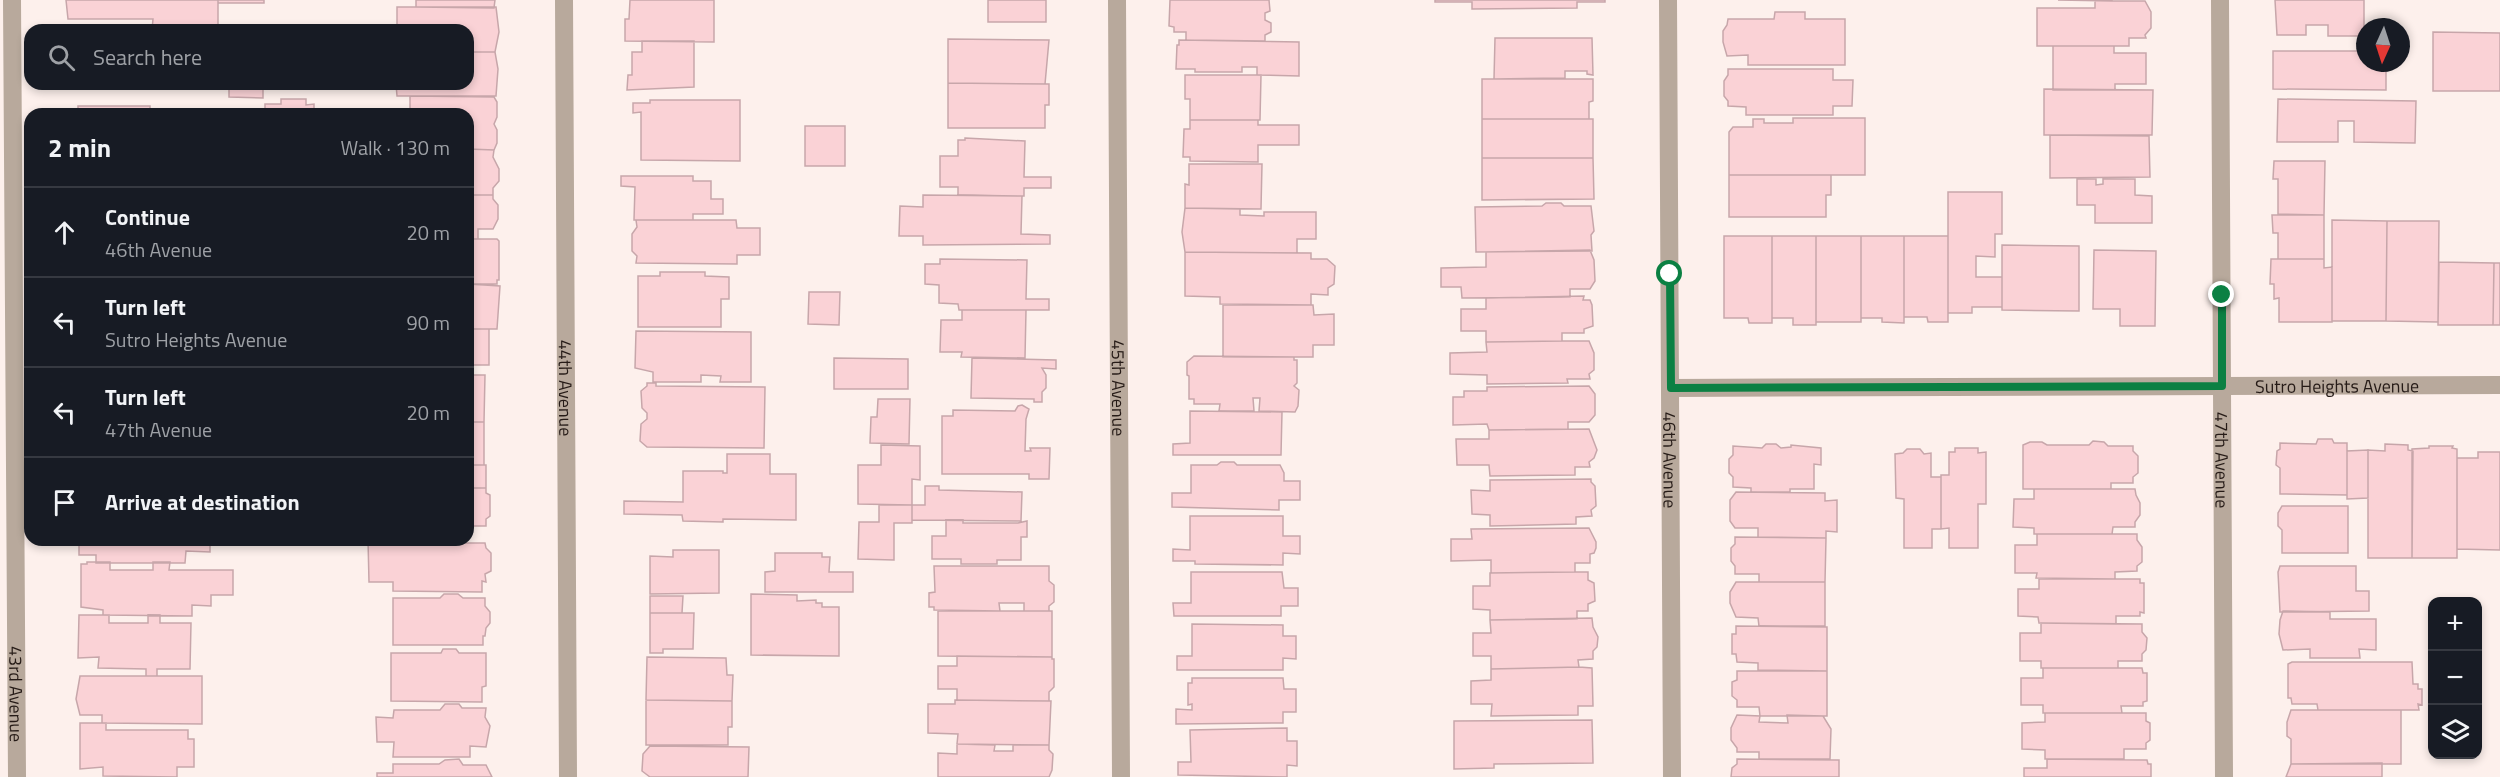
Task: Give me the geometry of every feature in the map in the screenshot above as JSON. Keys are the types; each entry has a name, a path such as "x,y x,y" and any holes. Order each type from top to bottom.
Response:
{"street":[{"name":"43rd Avenue","path":"12,0 16,777"},
{"name":"44th Avenue","path":"564,0 568,777"},
{"name":"45th Avenue","path":"1117,0 1121,777"},
{"name":"46th Avenue","path":"1668,0 1672,777"},
{"name":"47th Avenue","path":"2220,0 2224,777"},
{"name":"Sutro Heights Avenue","path":"1671,388 2500,385"}],"building":[{"path":"66,0 218,0 218,24 153,24 153,19 68,19"},
{"path":"218,0 264,0 264,3 218,3"},
{"path":"416,0 495,0 494,8 416,7"},
{"path":"630,0 714,0 714,42 625,41 625,19 629,19"},
{"path":"988,0 1046,0 1046,22 988,22"},
{"path":"1170,0 1269,0 1270,11 1265,13 1265,20 1271,23 1271,32 1265,35 1265,41 1186,40 1186,32 1174,32 1174,27 1169,26"},
{"path":"1435,0 1605,0 1605,2 1577,2 1577,8 1472,9 1472,2 1435,2"},
{"path":"2058,0 2112,0 2112,1"},
{"path":"2275,0 2364,0 2364,18 2356,18 2356,36 2328,36 2328,25 2306,25 2306,35 2277,35"},
{"path":"2095,1 2145,1 2151,12 2151,28 2145,35 2146,38 2129,38 2129,46 2037,46 2037,8 2095,8"},
{"path":"397,7 496,7 499,32 495,52 474,52 474,24 397,24"},
{"path":"1775,12 1805,12 1805,19 1845,19 1845,65 1748,65 1748,55 1727,56 1723,31 1728,19 1774,19"},
{"path":"2433,32 2500,33 2500,91 2433,91"},
{"path":"1495,38 1592,38 1593,75 1587,74 1587,71 1565,71 1565,78 1494,79"},
{"path":"948,39 1049,40 1045,84 948,83"},
{"path":"1179,40 1299,42 1299,76 1257,75 1257,67 1242,67 1242,72 1195,72 1195,69 1176,69"},
{"path":"642,41 694,41 694,87 627,90 628,75 632,75 632,52 642,52"},
{"path":"2053,46 2114,46 2114,53 2146,53 2146,84 2115,84 2115,90 2053,90"},
{"path":"2273,51 2356,51 2356,72 2386,72 2386,90 2273,89"},
{"path":"474,52 495,52 498,69 496,96 397,96 396,90 474,90"},
{"path":"1728,69 1833,69 1833,80 1853,80 1852,106 1833,106 1833,115 1746,115 1746,107 1728,106 1728,101 1724,96 1724,81 1728,75"},
{"path":"1185,75 1261,75 1260,120 1190,120 1190,99 1185,99"},
{"path":"1482,79 1593,79 1593,101 1589,102 1589,119 1482,119"},
{"path":"948,83 1049,84 1049,105 1045,105 1045,128 948,128"},
{"path":"2044,89 2153,90 2152,135 2044,135"},
{"path":"229,90 263,90 263,98 229,97"},
{"path":"410,96 494,97 497,102 497,117 494,124 497,130 497,143 494,150 474,149 474,108 410,108"},
{"path":"281,99 306,99 306,105 314,104 314,108 265,108 265,104 281,104"},
{"path":"2278,99 2416,101 2415,143 2354,142 2354,121 2338,121 2338,142 2277,142"},
{"path":"650,100 740,100 740,161 641,160 641,112 633,113 633,103 650,103"},
{"path":"78,106 150,106 150,108 78,108"},
{"path":"1793,118 1865,118 1865,175 1729,175 1729,132 1733,127 1753,127 1753,119 1764,119 1764,123 1793,123"},
{"path":"1482,119 1593,119 1593,158 1482,158"},
{"path":"1190,120 1258,120 1258,125 1299,125 1299,145 1258,145 1258,162 1190,161 1190,157 1183,157 1184,129 1190,129"},
{"path":"805,126 845,126 845,166 805,166"},
{"path":"2050,135 2149,136 2150,177 2050,178"},
{"path":"965,138 1025,141 1024,177 1051,177 1051,188 1024,188 1024,196 958,195 958,187 940,187 940,156 958,156 958,140 965,140"},
{"path":"474,149 494,150 493,157 499,169 499,181 493,188 493,195 474,195"},
{"path":"1482,158 1593,158 1594,199 1482,200"},
{"path":"2274,161 2325,161 2324,215 2278,214 2278,179 2273,179"},
{"path":"1189,164 1262,164 1261,209 1185,208 1185,184 1189,185"},
{"path":"1729,175 1831,175 1831,195 1826,195 1826,217 1729,217"},
{"path":"621,176 693,176 693,181 711,181 711,199 723,199 723,214 693,214 693,220 634,220 635,187 621,186"},
{"path":"2077,179 2096,179 2096,185 2103,184 2103,179 2135,179 2135,195 2152,196 2152,223 2095,223 2095,205 2077,205"},
{"path":"1948,192 2002,192 2002,234 1995,234 1995,257 1976,256 1976,277 2002,277 2002,307 1972,307 1972,313 1948,313"},
{"path":"474,195 493,195 498,205 498,219 493,229 478,229 478,239 474,239"},
{"path":"923,195 1022,196 1021,234 1050,235 1050,244 923,245 923,236 899,236 900,206 923,207"},
{"path":"1546,203 1591,206 1594,231 1591,235 1592,251 1476,252 1475,207 1542,206"},
{"path":"1185,208 1240,209 1240,215 1264,216 1264,212 1316,212 1316,239 1297,239 1297,253 1185,252 1182,232"},
{"path":"2272,215 2324,215 2324,259 2278,259 2278,233 2273,233"},
{"path":"636,220 736,220 737,228 760,228 760,255 737,255 737,264 636,263 637,256 632,251 632,234 637,227"},
{"path":"2332,220 2387,221 2386,321 2332,321"},
{"path":"2387,221 2439,221 2438,322 2386,321"},
{"path":"1724,236 1772,236 1772,323 1749,323 1748,318 1724,318"},
{"path":"1772,236 1816,236 1816,325 1793,325 1793,318 1772,318"},
{"path":"1816,236 1861,236 1861,322 1816,322"},
{"path":"1861,236 1904,236 1904,323 1882,322 1882,318 1861,318"},
{"path":"1904,236 1948,236 1948,322 1928,322 1927,317 1904,317"},
{"path":"474,239 497,239 499,241 499,280 497,284 474,284"},
{"path":"2002,245 2079,246 2079,311 2002,310"},
{"path":"1590,250 1594,260 1595,281 1590,289 1570,289 1570,297 1462,298 1461,287 1441,287 1441,268 1486,267 1486,252"},
{"path":"2094,250 2156,251 2155,326 2120,326 2120,309 2093,309"},
{"path":"1185,252 1311,253 1311,259 1327,259 1335,266 1334,284 1328,288 1328,295 1311,294 1311,305 1220,304 1220,297 1185,296"},
{"path":"940,259 1027,260 1026,299 1049,299 1049,310 959,310 958,304 939,303 939,285 925,284 925,264 940,264"},
{"path":"2271,259 2324,259 2324,268 2332,267 2332,322 2279,322 2279,298 2274,299 2274,284 2270,284"},
{"path":"2439,262 2494,263 2493,325 2438,325"},
{"path":"2494,263 2500,263 2500,325 2493,325"},
{"path":"660,272 705,272 705,276 729,277 729,299 721,299 721,327 638,327 638,276 660,276"},
{"path":"474,284 500,286 497,329 474,329"},
{"path":"809,292 840,292 839,325 808,324"},
{"path":"1584,296 1583,300 1590,300 1592,305 1593,326 1584,329 1584,333 1562,333 1562,341 1486,342 1486,331 1461,331 1461,309 1486,309 1486,298"},
{"path":"1223,305 1313,305 1314,315 1334,314 1334,345 1313,345 1313,357 1223,357"},
{"path":"962,310 1026,310 1025,358 961,357 962,352 940,352 941,320 962,320"},
{"path":"474,329 489,329 489,365 474,365"},
{"path":"636,331 751,332 751,382 720,382 721,376 701,375 701,382 653,382 653,372 635,368"},
{"path":"1589,341 1594,353 1594,370 1589,374 1590,379 1567,379 1568,383 1487,384 1487,375 1450,374 1450,353 1487,352 1486,342"},
{"path":"1194,356 1294,357 1294,360 1297,360 1297,383 1294,386 1299,390 1298,406 1295,412 1259,411 1260,398 1253,398 1254,411 1219,411 1220,404 1194,404 1194,399 1189,399 1187,362"},
{"path":"834,358 908,359 908,389 834,389"},
{"path":"972,358 1056,360 1056,369 1042,368 1046,375 1046,388 1042,392 1042,402 1034,402 1034,399 971,398"},
{"path":"474,375 485,375 484,422 474,422"},
{"path":"647,383 656,383 656,386 765,387 764,448 647,447 640,441 641,424 647,419 647,413 642,408 641,391"},
{"path":"1589,386 1595,394 1595,415 1589,422 1568,422 1568,429 1489,430 1487,424 1453,425 1453,397 1464,397 1464,391 1487,391 1487,387"},
{"path":"878,399 910,399 909,444 870,443 871,417 877,417"},
{"path":"1022,405 1029,409 1026,419 1025,451 1031,451 1030,448 1050,448 1049,479 1029,479 1029,474 942,474 942,416 953,416 953,410 1015,411 1018,406"},
{"path":"1190,411 1282,412 1281,455 1173,455 1173,444 1190,443"},
{"path":"474,422 484,422 484,465 474,465"},
{"path":"1589,429 1597,450 1594,458 1589,462 1590,467 1575,467 1575,475 1490,476 1489,465 1457,465 1456,439 1489,439 1489,430"},
{"path":"2318,439 2332,439 2334,443 2347,443 2347,495 2280,494 2280,468 2276,465 2280,443 2316,444"},
{"path":"2093,441 2104,442 2108,446 2133,446 2133,451 2138,456 2138,473 2133,477 2133,483 2111,483 2111,489 2023,489 2023,445 2030,442 2042,442 2047,445 2089,445"},
{"path":"1766,444 1776,444 1781,448 1791,447 1791,445 1821,448 1821,465 1814,464 1814,489 1790,489 1790,492 1751,492 1751,488 1733,487 1733,477 1729,473 1729,459 1733,455 1733,446 1762,448"},
{"path":"2385,444 2408,445 2408,450 2413,451 2412,558 2368,558 2368,450 2385,451"},
{"path":"881,445 920,446 920,480 912,479 912,505 858,504 858,465 881,465"},
{"path":"2429,446 2453,446 2452,448 2457,449 2457,558 2412,558 2412,449 2429,448"},
{"path":"1955,448 1978,448 1978,453 1986,452 1986,504 1978,504 1978,548 1949,548 1949,528 1941,529 1941,475 1949,475 1949,452 1955,452"},
{"path":"1907,449 1920,449 1924,454 1931,453 1931,477 1941,477 1941,529 1932,529 1932,548 1904,548 1904,499 1896,498 1895,454 1903,453"},
{"path":"2368,450 2368,498 2347,499 2347,451"},
{"path":"2478,452 2500,452 2500,550 2457,549 2457,458 2478,458"},
{"path":"727,454 770,454 770,474 796,474 796,520 683,521 682,515 624,514 624,501 683,502 683,471 723,471 727,473"},
{"path":"1221,462 1234,462 1237,465 1280,465 1284,473 1284,481 1300,481 1300,500 1279,500 1279,510 1172,507 1172,493 1191,493 1191,465 1217,465"},
{"path":"474,465 486,465 486,488 474,488"},
{"path":"1591,479 1595,486 1596,506 1591,510 1592,516 1576,517 1576,524 1490,526 1490,515 1472,514 1471,490 1490,491 1490,480"},
{"path":"925,486 939,486 939,490 1022,492 1021,521 912,520 912,505 925,505"},
{"path":"474,488 486,488 486,493 490,495 490,516 486,519 486,526 474,526"},
{"path":"2034,489 2135,489 2140,503 2140,515 2135,522 2135,527 2113,527 2112,534 2034,534 2034,528 2013,527 2014,499 2034,499"},
{"path":"1736,492 1825,493 1825,501 1837,500 1837,532 1826,531 1826,538 1758,537 1758,528 1735,528 1730,521 1730,500"},
{"path":"879,505 912,505 912,523 894,523 894,560 858,559 859,522 879,522"},
{"path":"2282,506 2348,506 2348,553 2282,553 2282,530 2278,526 2278,513"},
{"path":"1190,516 1283,516 1283,536 1300,536 1300,554 1283,553 1283,565 1195,564 1195,561 1173,561 1173,549 1190,550"},
{"path":"946,520 963,520 963,523 1027,521 1027,537 1021,537 1021,560 997,560 997,564 961,564 961,559 932,559 932,536 946,536"},
{"path":"1589,528 1596,542 1596,548 1594,553 1590,554 1590,563 1575,563 1575,572 1491,573 1491,560 1451,561 1451,539 1472,539 1471,529"},
{"path":"2037,534 2137,534 2137,540 2142,547 2142,562 2137,566 2137,571 2115,572 2115,579 2036,578 2037,573 2015,573 2015,545 2037,545"},
{"path":"1735,537 1826,538 1825,582 1759,582 1759,574 1735,574 1735,566 1731,561 1731,548 1735,544"},
{"path":"474,543 485,543 491,553 491,571 485,574 486,582 482,581 482,592 393,591 393,582 369,582 368,546 474,546"},
{"path":"79,546 210,546 210,552 186,551 185,563 96,563 96,555 79,555"},
{"path":"673,550 719,550 719,593 650,594 650,556 673,557"},
{"path":"775,553 822,553 822,557 830,557 829,572 853,572 853,592 765,592 765,572 775,571"},
{"path":"87,562 110,562 110,570 153,570 153,562 170,562 169,570 233,570 233,595 211,595 211,606 192,605 192,616 103,615 103,610 81,607 81,564 87,564"},
{"path":"934,566 1049,566 1049,581 1054,585 1054,602 1049,606 1049,611 1024,611 1024,603 999,603 1000,611 934,610 934,607 929,607 929,593 935,592"},
{"path":"2280,566 2356,566 2356,591 2369,591 2369,611 2280,612 2278,572"},
{"path":"1191,572 1282,572 1284,588 1298,588 1298,606 1281,606 1281,616 1174,616 1173,603 1191,603"},
{"path":"1588,572 1588,580 1594,583 1595,601 1588,604 1588,611 1577,611 1577,619 1490,620 1490,610 1473,609 1473,586 1490,586 1490,573"},
{"path":"2039,579 2140,579 2140,583 2144,583 2144,613 2140,612 2140,616 2116,616 2116,624 2039,623 2038,617 2018,616 2018,589 2039,589"},
{"path":"1736,582 1825,582 1825,626 1759,626 1758,618 1736,617 1730,603 1730,592"},
{"path":"444,594 458,594 463,598 485,598 485,606 490,612 490,623 483,636 483,645 393,645 393,598 440,598"},
{"path":"751,594 797,595 797,601 816,600 816,603 822,603 822,607 839,607 839,656 751,655"},
{"path":"650,596 683,596 682,613 650,613"},
{"path":"938,611 1052,611 1052,657 938,656"},
{"path":"2283,611 2330,612 2330,619 2376,619 2376,650 2359,649 2360,658 2310,658 2310,649 2283,650 2279,634"},
{"path":"650,613 694,613 693,649 663,649 663,653 650,653"},
{"path":"79,615 109,615 109,623 148,623 148,615 160,615 160,623 191,623 190,669 157,669 157,676 146,676 146,669 98,668 99,657 78,658"},
{"path":"1592,618 1598,637 1597,647 1593,651 1593,659 1578,660 1579,667 1491,669 1491,656 1473,656 1473,633 1491,633 1490,620"},
{"path":"2041,623 2142,624 2142,632 2147,638 2146,650 2142,654 2142,661 2118,661 2118,668 2041,668 2041,661 2020,661 2020,633 2041,633"},
{"path":"1192,624 1283,625 1283,636 1296,636 1296,659 1283,658 1283,670 1177,670 1177,656 1192,656"},
{"path":"1736,626 1827,627 1827,671 1758,670 1758,663 1737,662 1736,654 1732,654 1732,634 1736,634"},
{"path":"443,649 456,649 459,653 486,653 486,686 482,687 482,702 391,701 391,653 441,653"},
{"path":"957,656 1052,657 1054,659 1054,687 1049,692 1049,701 957,700 957,689 938,689 938,666 957,666"},
{"path":"647,657 726,658 727,675 733,675 732,701 646,700"},
{"path":"2292,662 2412,662 2413,684 2418,684 2418,689 2422,689 2422,705 2418,704 2419,710 2318,710 2317,704 2292,704 2291,698 2288,698 2288,664"},
{"path":"1592,668 1593,706 1578,706 1578,715 1491,716 1492,704 1471,704 1471,681 1491,680 1491,669"},
{"path":"2043,668 2142,668 2143,673 2147,673 2147,701 2143,702 2143,706 2121,706 2122,713 2043,713 2043,705 2021,705 2021,678 2043,678"},
{"path":"1737,671 1827,671 1827,716 1760,716 1759,707 1737,707 1737,700 1732,696 1732,682 1737,680"},
{"path":"80,676 202,676 202,724 102,723 102,715 80,715 76,699"},
{"path":"1192,678 1283,678 1284,689 1296,689 1296,712 1283,712 1283,723 1176,724 1176,709 1192,710 1192,704 1188,705 1188,683 1192,683"},
{"path":"646,700 732,701 732,727 728,727 728,745 646,745"},
{"path":"955,700 1051,701 1049,745 957,744 958,734 928,733 928,704 955,704"},
{"path":"445,704 459,704 462,708 486,708 485,717 490,726 486,747 470,746 470,757 393,757 394,742 377,742 376,717 393,718 394,710 440,710"},
{"path":"2291,710 2401,710 2401,764 2291,764 2291,739 2287,736 2287,722"},
{"path":"2045,713 2146,713 2146,721 2150,723 2150,740 2146,743 2146,749 2124,749 2124,759 2045,759 2045,750 2022,749 2022,723 2045,722"},
{"path":"1737,715 1760,716 1759,722 1788,723 1787,715 1823,716 1831,729 1830,759 1759,759 1759,752 1737,752 1731,740 1731,728"},
{"path":"1592,720 1593,763 1494,764 1494,768 1454,769 1454,721"},
{"path":"80,723 106,723 106,730 188,730 188,739 194,739 194,767 177,767 177,777 103,776 103,767 80,769"},
{"path":"1287,728 1287,741 1297,741 1297,766 1287,765 1287,777 1178,775 1178,762 1191,762 1190,730"},
{"path":"957,744 995,745 994,751 1013,751 1013,745 1049,745 1049,750 1053,754 1052,770 1049,777 938,777 938,753 957,754"},
{"path":"650,746 749,747 748,777 650,777 642,771 643,754"},
{"path":"459,759 463,765 486,765 492,777 377,777 377,773 393,773 393,764 439,764 445,760"},
{"path":"1737,759 1839,760 1839,777 1731,777 1732,768 1737,764"},
{"path":"2047,759 2147,760 2148,764 2151,764 2151,777 2024,777 2024,768 2047,768"},
{"path":"2382,763 2382,777 2286,777 2291,764"}],"route":[{"path":"1670,274 1671,388 2222,386 2222,295"}]}
